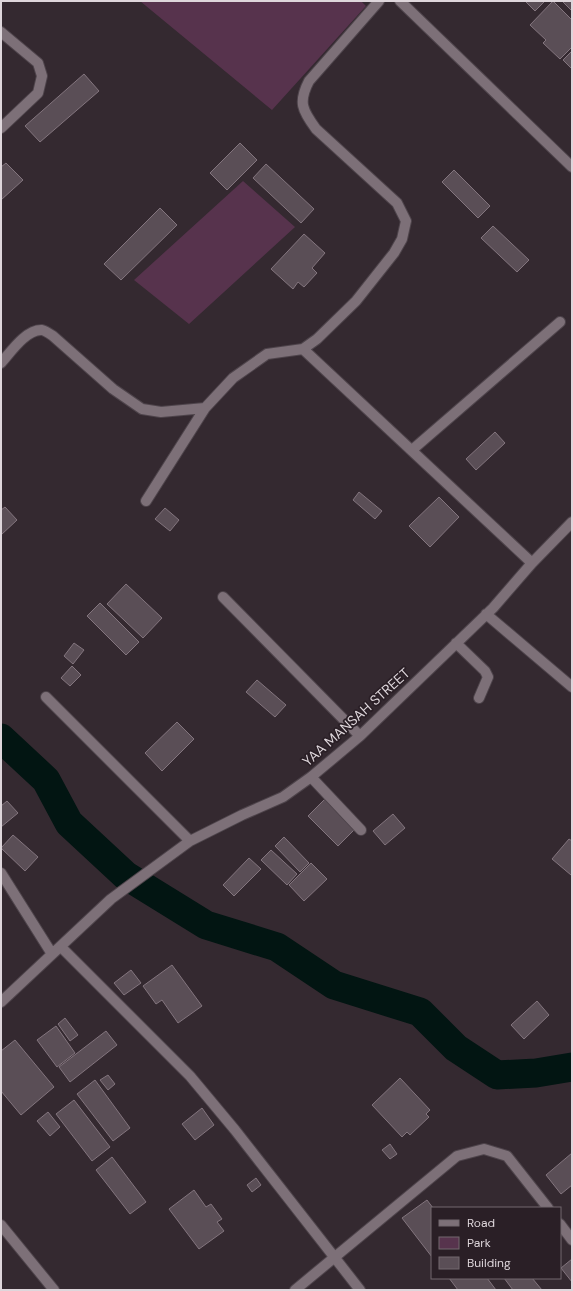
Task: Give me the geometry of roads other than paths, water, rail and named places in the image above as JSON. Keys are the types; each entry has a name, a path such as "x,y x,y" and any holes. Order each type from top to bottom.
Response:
{"street":[{"path":"146,501 205,408 233,378 267,354 303,349 317,339 356,301 394,253 402,240 406,221 397,204 316,129 307,117 302,100 303,92 309,81 379,1"},
{"path":"400,1 572,167"},
{"path":"1,32 38,63 42,76 38,93 1,128"},
{"path":"412,450 560,322"},
{"path":"1,363 24,337 36,331 44,330 53,336 113,389 142,409 161,412 205,408"},
{"path":"303,349 532,563"},
{"name":"YAA MANSAH STREET","path":"1,1002 111,899 190,841 242,815 283,797 311,777 360,736 486,614 532,563 572,522"},
{"path":"223,597 360,736"},
{"path":"486,614 572,687"},
{"path":"456,643 485,671 488,677 479,698"},
{"path":"46,697 190,841"},
{"path":"311,777 361,830"},
{"path":"1,873 52,954"},
{"path":"61,947 190,1076 235,1130 360,1290"},
{"path":"295,1290 457,1156 484,1149 507,1156 547,1207"},
{"path":"1,1225 54,1290"},
{"path":"561,1225 572,1240"}],"waterway":[{"path":"1,738 46,780 69,823 125,875 206,925 277,947 334,985 420,1012 456,1048 497,1075 536,1073 572,1067"}]}
